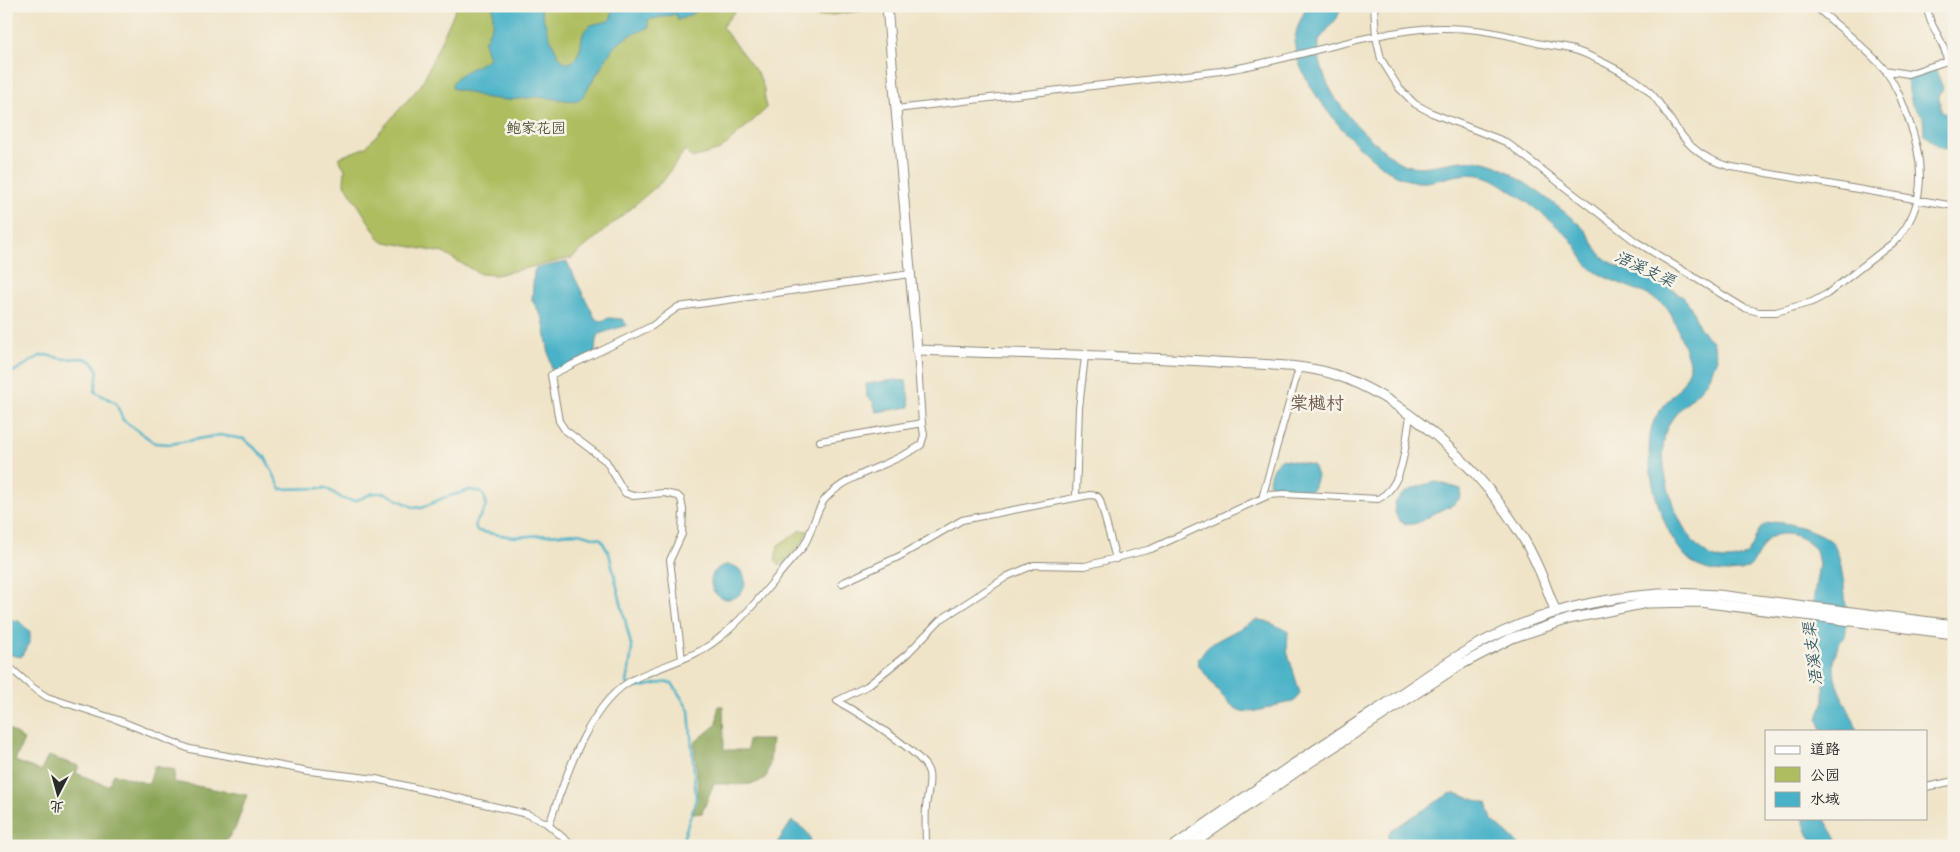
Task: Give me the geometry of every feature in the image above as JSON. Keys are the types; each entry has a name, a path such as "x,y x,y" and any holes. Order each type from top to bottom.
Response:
{"main road":[{"path":"887,6 916,350 1085,356 1299,368 1330,374 1352,382 1376,394 1410,416 1454,454 1504,510 1531,554 1556,613"},
{"path":"1174,846 1298,760 1455,658 1509,630 1556,613 1619,598 1666,593 1718,595 1796,609"},
{"path":"1190,846 1303,767 1460,665 1494,646 1531,630 1569,618 1647,603 1700,602 1796,609 1954,625"},
{"path":"1854,616 1954,634"}],"street":[{"path":"1374,6 1376,37 1382,58 1398,88 1415,104 1432,113 1506,142 1635,241 1744,308 1759,312 1795,309 1827,294 1894,242 1909,224 1917,200 1920,166 1916,140 1900,96 1884,70 1868,52 1814,6"},
{"path":"1884,70 1908,74 1947,62 1947,51 1931,24 1927,6"},
{"path":"896,110 1221,71 1282,60 1376,37 1422,29 1468,28 1496,32 1576,51 1602,62 1639,82 1651,93 1685,141 1713,161 1954,206"},
{"path":"1947,51 1954,46"},
{"path":"682,659 670,560 682,534 683,510 681,499 678,496 664,493 632,496 625,493 606,461 565,430 559,421 551,375 652,326 678,307 910,274"},
{"path":"549,825 571,762 609,699 628,682 709,646 736,623 803,548 812,534 822,503 833,491 908,455 921,446 924,435 916,350"},
{"path":"1076,496 1079,408 1085,356"},
{"path":"1262,498 1299,368"},
{"path":"926,846 930,776 926,765 912,750 852,709 837,701 867,686 906,655 940,620 1008,576 1034,565 1080,566 1116,559 1151,549 1262,498 1284,494 1376,500 1388,494 1400,470 1410,416"},
{"path":"820,441 922,422"},
{"path":"842,583 900,556 962,520 1076,496 1095,495 1100,500 1116,559"},
{"path":"6,664 32,687 47,697 118,720 190,749 309,771 376,779 527,814 549,825 573,846"},
{"path":"1928,787 1954,781"}],"green space":[{"name":"鲍家花园","path":"457,6 739,6 722,27 759,75 764,89 766,109 720,150 692,158 685,150 664,180 572,258 496,275 480,274 443,253 381,241 344,183 345,169 338,158 366,147 421,85"},
{"path":"811,6 880,6 881,8 818,17"},
{"path":"801,530 808,531 802,543 780,566 775,560 778,545"},
{"path":"718,706 723,706 724,750 748,750 748,740 772,740 770,763 767,775 758,782 735,785 714,783 702,813 693,814 698,788 694,743 717,724"},
{"path":"6,727 24,740 15,761 41,771 48,756 79,766 76,773 108,786 114,774 149,784 154,766 175,770 174,782 247,795 235,829 222,846 6,846"}],"water":[{"path":"493,6 539,6 554,47 566,63 572,62 579,52 585,29 593,24 610,20 615,6 702,6 697,11 678,20 676,14 648,20 649,27 627,37 613,48 582,98 576,101 537,97 508,100 487,98 452,88 456,78 489,58 484,43 493,23"},
{"path":"1307,6 1342,6 1337,18 1319,40 1320,58 1324,75 1342,108 1354,123 1396,160 1406,165 1418,167 1468,161 1482,161 1495,165 1527,185 1574,220 1582,227 1599,253 1607,260 1625,270 1674,290 1687,301 1702,331 1713,341 1717,358 1712,372 1704,385 1677,412 1666,431 1663,447 1664,467 1675,510 1685,530 1697,546 1712,557 1728,560 1745,555 1753,545 1761,528 1772,522 1801,527 1821,535 1833,543 1840,560 1846,617 1845,636 1836,654 1834,675 1857,730 1822,730 1818,719 1824,699 1824,669 1808,634 1819,564 1816,550 1808,542 1793,535 1776,535 1766,541 1749,567 1741,571 1719,572 1693,563 1672,538 1664,521 1657,502 1650,463 1649,445 1651,430 1658,413 1682,384 1690,367 1673,318 1667,308 1652,297 1596,272 1585,261 1571,240 1545,216 1490,178 1468,174 1431,181 1412,181 1396,175 1377,162 1339,125 1308,83 1299,63 1295,46 1298,25"},
{"path":"1935,68 1943,88 1939,96 1941,110 1954,119 1954,147 1949,149 1941,148 1924,134 1923,117 1912,105 1907,81 1908,76"},
{"path":"567,262 595,318 601,321 609,318 622,319 627,325 599,334 596,340 595,353 552,372 543,319 532,300 534,272 536,268"},
{"path":"895,380 906,381 910,407 876,412 873,401 867,397 866,384"},
{"path":"1282,459 1313,465 1317,476 1313,489 1308,491 1270,487 1269,479 1272,471"},
{"path":"1437,482 1461,489 1460,498 1450,506 1415,524 1400,521 1395,513 1395,505 1398,499 1412,489"},
{"path":"728,565 740,570 745,582 740,594 728,599 716,594 711,582 716,570"},
{"path":"6,619 19,621 30,632 30,641 21,657 6,652"},
{"path":"1256,620 1266,621 1288,631 1287,651 1300,693 1296,699 1290,702 1246,712 1237,709 1225,699 1199,666 1198,660 1209,645"},
{"path":"1455,793 1487,804 1492,820 1521,846 1394,846 1388,838 1390,831 1449,794"},
{"path":"1803,820 1825,820 1841,846 1816,846 1808,834"},
{"path":"792,821 808,834 810,846 775,846"}],"waterway":[{"path":"6,376 40,356 46,355 64,359 84,358 93,362 98,371 95,392 116,403 123,420 155,443 171,444 220,435 244,439 265,457 281,489 326,488 343,499 355,501 373,493 385,493 413,507 421,508 443,498 470,490 481,492 486,501 485,509 475,524 477,531 513,537 578,533 601,539 609,553 632,649 627,683 636,688 666,682 672,683 689,710 696,799 681,846"}],"district":[{"name":"棠樾村","path":"1317,403"}],"water label":[{"name":"浯溪支渠","path":"1645,268"},
{"name":"浯溪支渠","path":"1812,654"}]}
